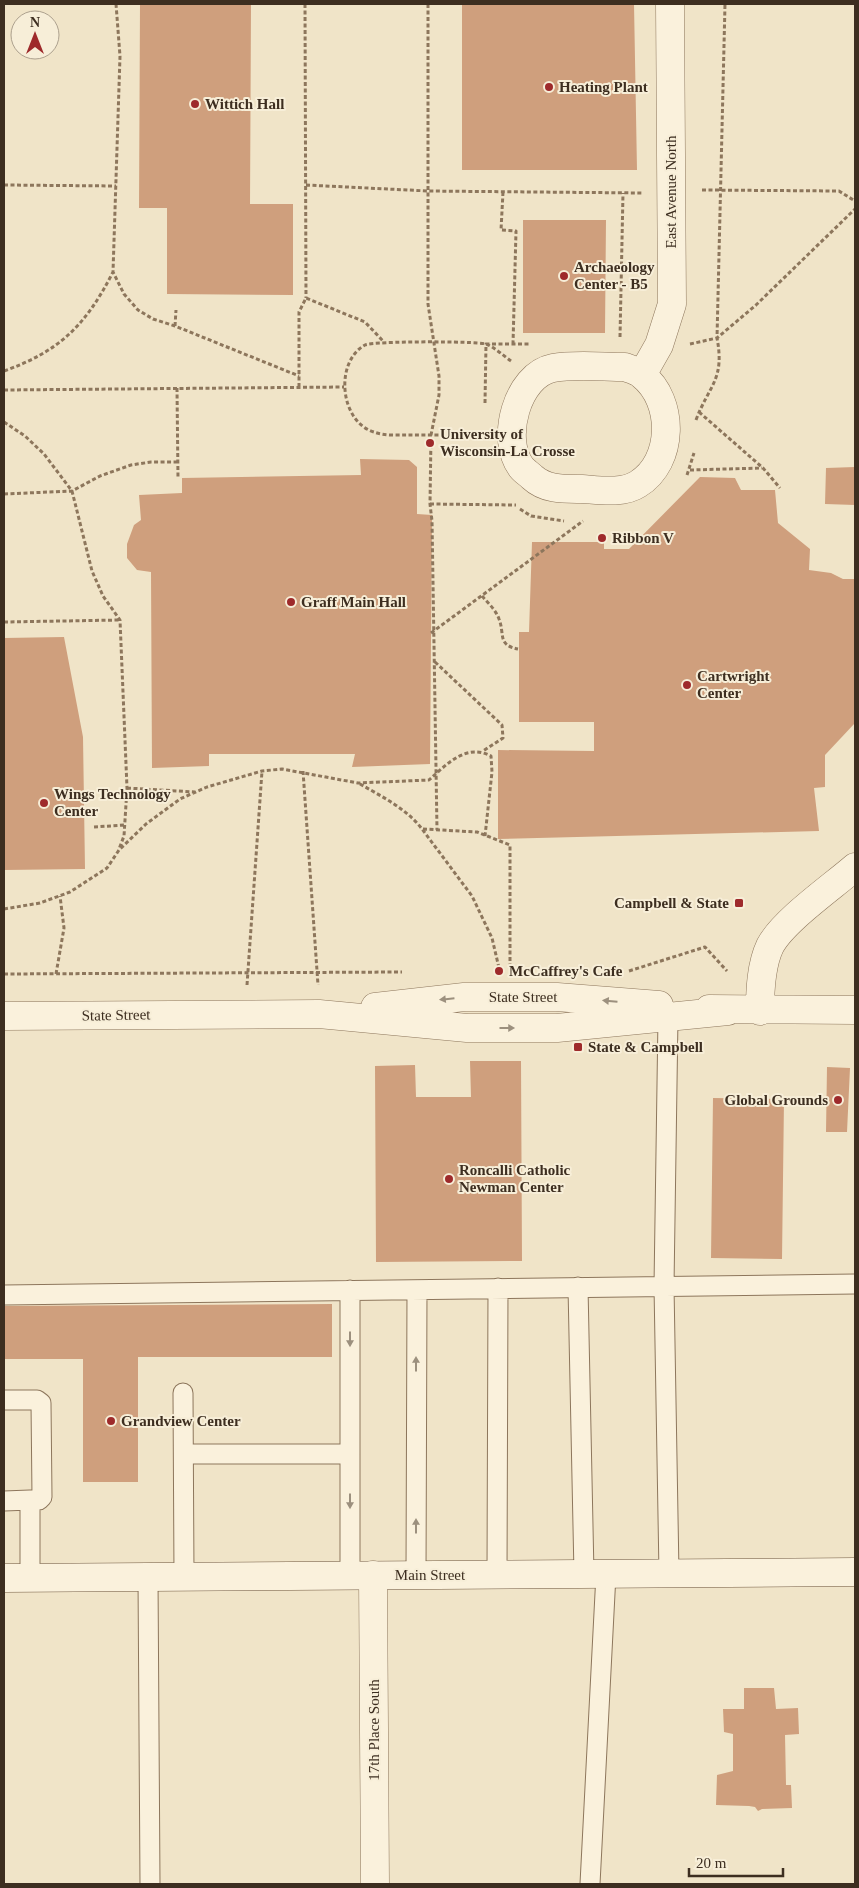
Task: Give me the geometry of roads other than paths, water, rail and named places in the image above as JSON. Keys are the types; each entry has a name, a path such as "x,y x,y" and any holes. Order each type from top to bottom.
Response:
{"street":[{"name":"East Avenue North","path":"642,375 658,345 672,304 670,4"},
{"path":"625,367 642,375 658,397 666,422 665,449 653,470 638,485 622,490 558,489 538,482 520,466 512,435 513,418 521,396 534,377 552,368 625,367"},
{"path":"760,1010 761,981 769,948 774,940 786,926 855,867"},
{"name":"State Street","path":"318,1014 464,997 556,996 728,1010 855,1010"},
{"name":"State Street","path":"4,1016 318,1014 467,1028 557,1028 728,1010"},
{"name":"Main Street","path":"17,1577 855,1572"},
{"name":"17th Place South","path":"362,1575 375,1884"}],"lane":[{"path":"668,1017 664,1286 669,1573"},
{"path":"4,1295 855,1284"},
{"path":"497,1575 498,1288"},
{"path":"578,1288 595,1574 590,1884"},
{"path":"350,1290 350,1454 362,1575"},
{"path":"416,1575 417,1290"},
{"path":"183,1392 184,1576"},
{"path":"4,1400 37,1400 41,1403 42,1497 39,1500 4,1501"},
{"path":"184,1454 350,1454"},
{"path":"17,1577 30,1500"},
{"path":"148,1577 150,1884"}],"place":[{"name":"Heating Plant","path":"549,87"},
{"name":"Wittich Hall","path":"195,104"},
{"name":"Archaeology Center - B5","path":"564,276"},
{"name":"University of Wisconsin-La Crosse","path":"430,443"},
{"name":"Ribbon V","path":"602,538"},
{"name":"Graff Main Hall","path":"291,602"},
{"name":"Cartwright Center","path":"687,685"},
{"name":"Wings Technology Center","path":"44,803"},
{"name":"Campbell & State","path":"739,903"},
{"name":"McCaffrey's Cafe","path":"499,971"},
{"name":"State & Campbell","path":"578,1047"},
{"name":"Global Grounds","path":"838,1100"},
{"name":"Roncalli Catholic Newman Center","path":"449,1179"},
{"name":"Grandview Center","path":"111,1421"}]}
